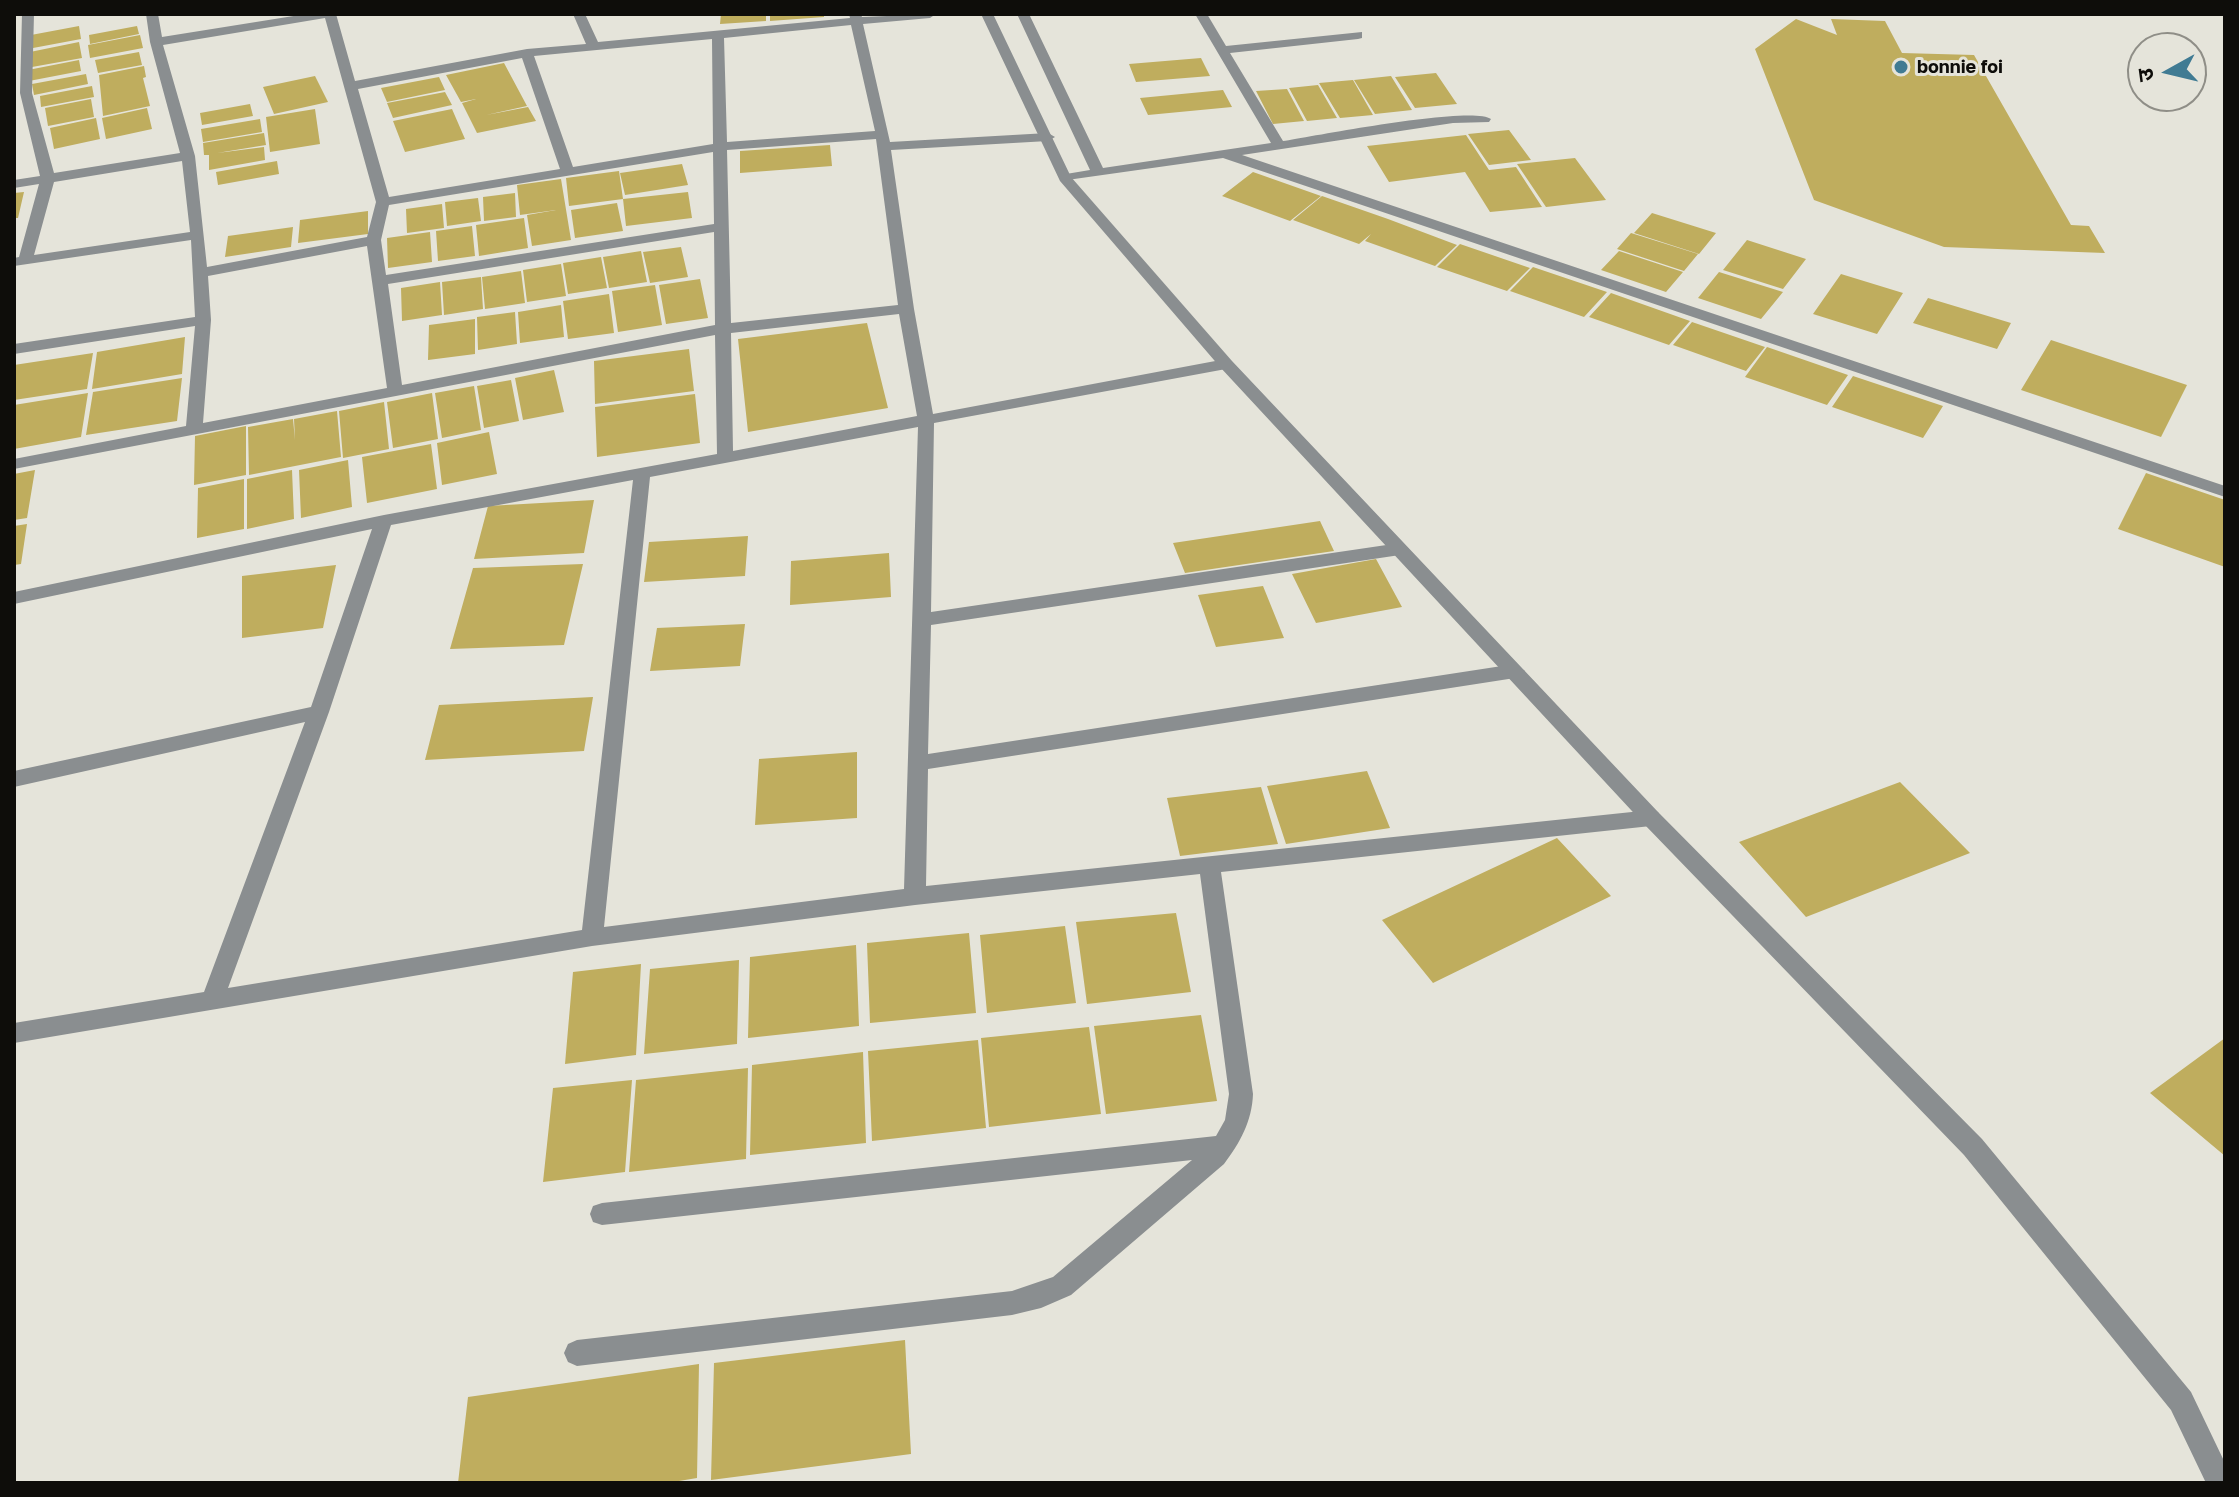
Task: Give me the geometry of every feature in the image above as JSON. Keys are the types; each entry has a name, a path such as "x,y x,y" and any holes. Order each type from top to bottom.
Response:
{"street":[{"path":"28,14 20,36 20,95 48,178 20,261 198,235"},
{"path":"152,14 156,42 188,156 198,235 203,320 194,428"},
{"path":"156,42 329,14 383,202 374,240 382,280 395,391"},
{"path":"579,14 593,45"},
{"path":"352,86 527,53 856,17 930,14"},
{"path":"987,14 1065,178 1226,364 1651,818 1973,1147 2181,1401 2220,1483"},
{"path":"1023,14 1098,173"},
{"path":"1201,14 1279,145"},
{"path":"856,17 882,140 906,309 926,419 915,896"},
{"path":"718,33 725,456"},
{"path":"1222,50 1358,35"},
{"path":"527,53 567,170"},
{"path":"1065,178 1453,119 1484,119"},
{"path":"383,202 719,147 1048,137"},
{"path":"1225,154 2225,492"},
{"path":"14,184 188,156"},
{"path":"382,280 720,227"},
{"path":"200,273 374,240"},
{"path":"14,464 721,329 906,309"},
{"path":"14,349 203,320"},
{"path":"14,598 384,521 1226,364"},
{"path":"592,937 642,475"},
{"path":"212,1000 319,712 384,521"},
{"path":"921,620 1400,549"},
{"path":"918,763 1515,671"},
{"path":"14,779 319,712"},
{"path":"14,1033 592,937 915,896 1651,818"},
{"path":"577,1353 1012,1303 1041,1296 1062,1286 1215,1156 1232,1136 1241,1114 1241,1094 1209,865"},
{"path":"602,1214 1223,1146"}],"building":[{"path":"721,14 766,14 766,21 720,24"},
{"path":"770,14 824,14 824,17 770,21"},
{"path":"1796,19 1837,35 1831,19 1885,21 1902,53 1974,55 2071,225 2089,226 2105,253 1944,247 1814,200 1755,49"},
{"path":"79,26 81,39 33,48 31,35"},
{"path":"137,26 139,34 90,44 89,35"},
{"path":"140,35 143,48 90,58 88,45"},
{"path":"79,42 82,58 32,67 30,52"},
{"path":"139,52 142,65 98,73 95,60"},
{"path":"1201,58 1210,76 1136,82 1129,64"},
{"path":"79,60 81,71 29,81 28,70"},
{"path":"504,63 527,106 486,115 528,107 536,121 477,133 462,103 476,99 461,102 446,75"},
{"path":"144,66 146,77 143,78 150,106 103,116 99,75"},
{"path":"1436,73 1457,104 1415,108 1395,77"},
{"path":"86,74 88,84 34,95 32,84"},
{"path":"315,76 328,102 274,114 263,87"},
{"path":"1391,76 1412,110 1375,114 1354,80"},
{"path":"439,77 445,90 387,102 381,88"},
{"path":"1353,80 1373,115 1340,118 1319,83"},
{"path":"1318,85 1337,118 1307,121 1289,88"},
{"path":"92,86 94,97 41,107 40,96"},
{"path":"1287,89 1304,121 1273,124 1256,91"},
{"path":"1223,90 1232,107 1148,115 1140,98"},
{"path":"445,92 452,105 393,118 387,103"},
{"path":"91,99 94,117 48,126 45,108"},
{"path":"250,104 253,116 202,125 200,113"},
{"path":"147,108 152,129 106,139 102,118"},
{"path":"315,109 320,144 270,152 266,117"},
{"path":"452,109 465,139 405,152 393,121"},
{"path":"96,118 100,139 54,149 50,128"},
{"path":"260,119 262,132 203,142 201,129"},
{"path":"1509,130 1531,160 1489,165 1468,134"},
{"path":"264,133 266,145 217,153 264,147 265,160 209,170 209,155 204,155 203,143"},
{"path":"1466,135 1489,170 1516,167 1542,207 1490,212 1465,172 1389,182 1367,146"},
{"path":"830,145 832,166 740,173 740,151"},
{"path":"1575,158 1606,200 1546,207 1517,164"},
{"path":"277,161 279,174 218,185 216,172"},
{"path":"682,164 688,185 625,195 620,173"},
{"path":"619,171 623,199 569,206 566,178"},
{"path":"1253,172 1321,196 1290,221 1222,196"},
{"path":"561,179 571,240 532,246 527,215 556,210 520,215 517,185"},
{"path":"24,192 18,218 14,218 14,193"},
{"path":"688,192 692,218 626,226 623,199"},
{"path":"515,193 516,217 484,221 483,197"},
{"path":"1322,196 1457,245 1435,266 1365,241 1371,234 1359,244 1293,220"},
{"path":"478,198 481,221 447,226 445,202"},
{"path":"617,203 623,231 575,238 571,210"},
{"path":"442,204 444,228 407,233 406,209"},
{"path":"368,211 368,234 298,243 300,220"},
{"path":"1652,213 1716,233 1699,254 1634,233"},
{"path":"524,218 528,248 479,256 476,225"},
{"path":"472,226 475,256 438,261 436,231"},
{"path":"293,227 291,247 225,257 228,236"},
{"path":"430,232 432,262 388,268 387,238"},
{"path":"1631,233 1698,254 1684,271 1617,249"},
{"path":"1747,240 1806,259 1783,289 1723,270"},
{"path":"1460,244 1530,268 1507,291 1437,267"},
{"path":"681,247 688,277 650,283 643,252"},
{"path":"641,251 647,282 609,288 603,257"},
{"path":"1619,251 1683,272 1666,292 1601,270"},
{"path":"601,257 607,288 568,294 563,263"},
{"path":"561,264 566,296 527,302 523,270"},
{"path":"1533,267 1607,292 1584,317 1510,291"},
{"path":"521,271 525,303 485,309 482,277"},
{"path":"1719,272 1783,292 1761,319 1698,298"},
{"path":"1841,274 1903,293 1877,334 1813,314"},
{"path":"481,277 483,309 444,315 442,282"},
{"path":"700,279 708,318 666,324 659,285"},
{"path":"440,282 442,315 402,321 401,288"},
{"path":"655,285 662,325 618,332 612,291"},
{"path":"1611,293 1690,321 1669,345 1589,317"},
{"path":"609,294 614,333 568,339 563,301"},
{"path":"1928,298 2011,323 1997,349 1913,323"},
{"path":"561,305 564,337 520,343 518,312"},
{"path":"515,312 517,344 478,350 477,317"},
{"path":"475,319 475,354 428,360 429,325"},
{"path":"1692,322 1765,347 1746,371 1673,345"},
{"path":"867,323 888,408 748,432 738,339"},
{"path":"185,337 182,374 92,389 97,352"},
{"path":"2051,340 2187,385 2161,437 2021,390"},
{"path":"1767,347 1848,375 1827,405 1745,377"},
{"path":"689,349 694,391 595,404 594,361"},
{"path":"93,353 87,389 14,400 14,365"},
{"path":"554,370 564,412 523,420 515,378"},
{"path":"1853,376 1943,406 1923,438 1832,407"},
{"path":"182,378 177,421 86,435 93,392"},
{"path":"511,380 519,421 484,428 477,386"},
{"path":"474,386 481,430 442,438 435,393"},
{"path":"88,393 81,437 14,449 14,405"},
{"path":"432,393 438,439 393,448 387,402"},
{"path":"695,394 700,443 597,457 595,407"},
{"path":"384,402 389,449 343,458 339,411"},
{"path":"337,411 341,457 249,475 248,427 293,419 295,440 294,419"},
{"path":"246,426 246,475 194,485 195,436"},
{"path":"489,432 497,474 442,485 437,443"},
{"path":"431,444 437,489 367,503 362,457"},
{"path":"348,460 352,507 301,518 299,470"},
{"path":"35,470 27,518 14,520 14,474"},
{"path":"292,470 294,519 247,529 247,479"},
{"path":"2146,473 2225,500 2225,567 2118,529"},
{"path":"244,479 244,529 197,538 198,488"},
{"path":"594,500 584,553 474,559 488,506"},
{"path":"1320,521 1334,551 1185,573 1173,543"},
{"path":"27,524 21,564 14,565 14,526"},
{"path":"748,536 745,576 644,582 649,542"},
{"path":"889,553 891,597 790,605 791,561"},
{"path":"1376,559 1402,607 1316,623 1292,574"},
{"path":"583,564 564,645 450,649 473,568"},
{"path":"336,565 323,628 242,638 242,576"},
{"path":"1263,586 1284,638 1216,647 1198,595"},
{"path":"745,624 740,666 650,671 657,628"},
{"path":"593,697 584,751 425,760 439,705"},
{"path":"857,752 857,818 755,825 759,759"},
{"path":"1367,771 1390,828 1286,844 1267,786"},
{"path":"1900,782 1970,853 1806,917 1739,842"},
{"path":"1261,787 1278,844 1180,856 1167,798"},
{"path":"1557,838 1611,896 1433,983 1382,920"},
{"path":"1176,913 1191,992 1087,1004 1076,922"},
{"path":"1065,926 1076,1003 987,1013 980,935"},
{"path":"969,933 976,1013 870,1023 867,943"},
{"path":"856,945 859,1026 748,1038 750,957"},
{"path":"739,960 737,1044 644,1054 650,969"},
{"path":"641,964 636,1055 565,1064 573,972"},
{"path":"1201,1015 1217,1101 1106,1114 1094,1026"},
{"path":"1089,1027 1101,1114 989,1127 981,1038"},
{"path":"2225,1038 2225,1156 2150,1093"},
{"path":"978,1040 986,1128 872,1141 868,1051"},
{"path":"863,1052 866,1143 750,1155 752,1065"},
{"path":"748,1068 746,1159 629,1172 636,1080"},
{"path":"632,1080 625,1172 543,1182 553,1088"},
{"path":"905,1340 911,1454 711,1480 714,1363"},
{"path":"699,1364 697,1478 667,1483 458,1483 468,1397"}],"place":[{"name":"bonnie foi","path":"1901,67"}]}
